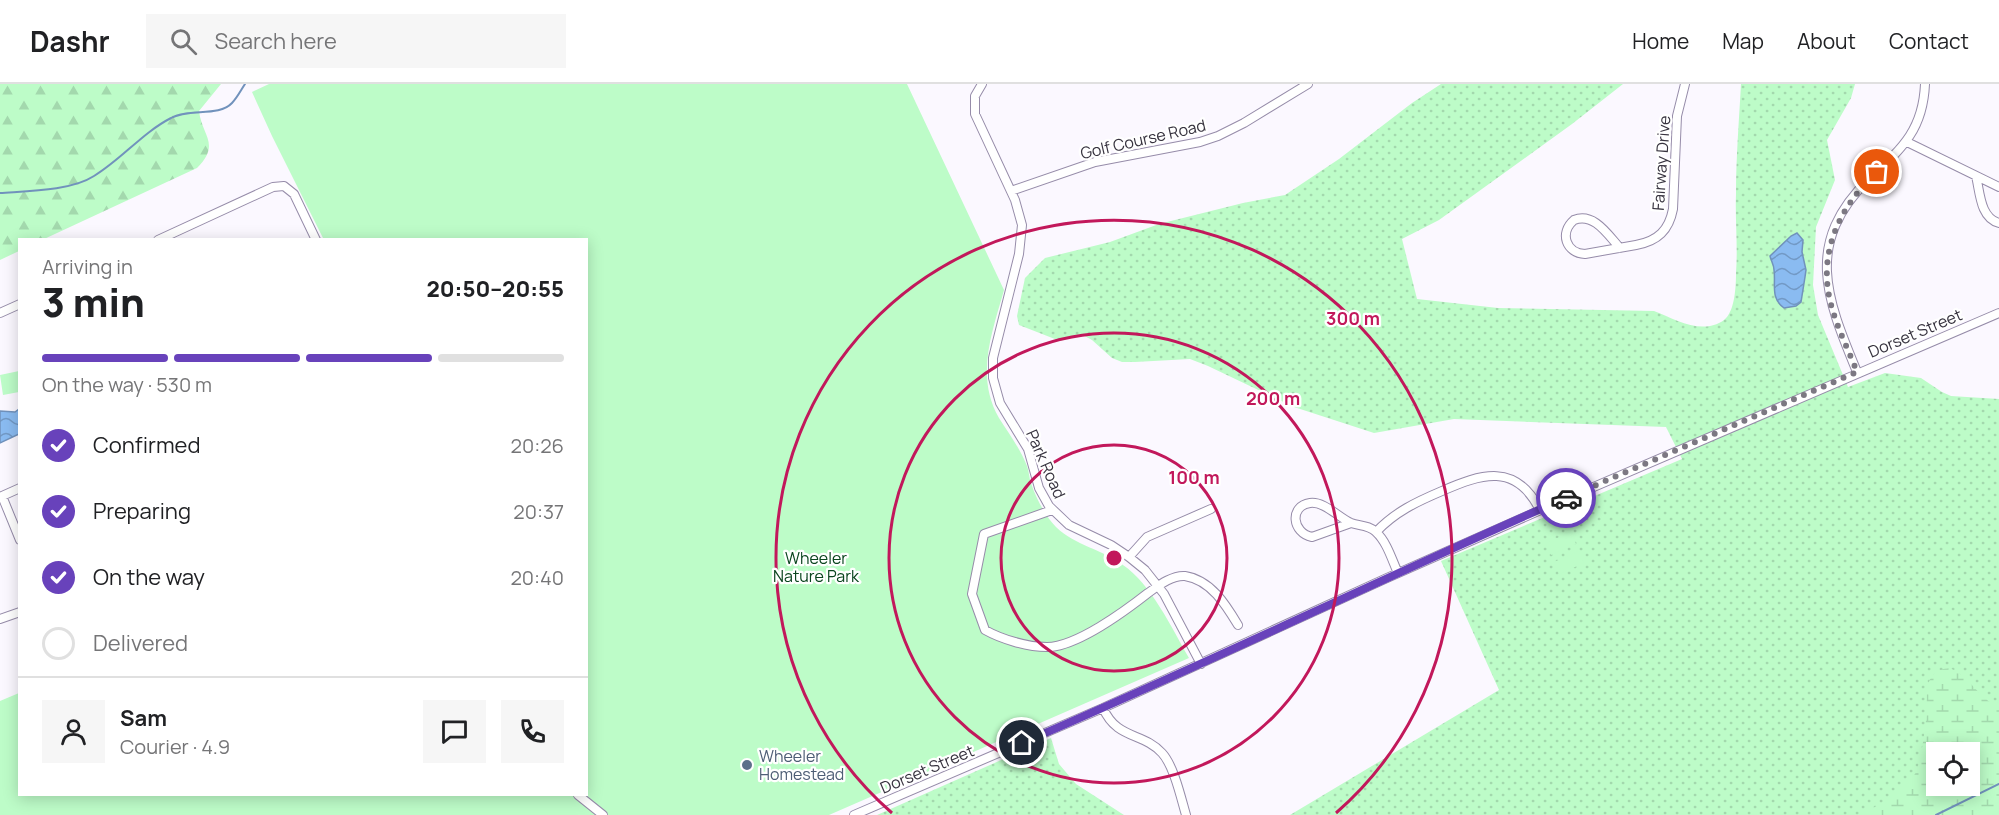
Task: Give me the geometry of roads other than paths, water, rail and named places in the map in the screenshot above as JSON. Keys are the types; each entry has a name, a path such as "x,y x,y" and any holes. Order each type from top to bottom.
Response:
{"street":[{"name":"Park Road","path":"981,84 975,96 975,114 1011,191 1020,217 1021,243 994,350 993,378 1002,410 1028,448 1039,488 1052,510 1069,525 1111,545 1129,556 1145,570 1158,586 1201,664"},
{"name":"Golf Course Road","path":"1011,191 1095,162 1208,139 1244,123 1308,84"},
{"name":"Fairway Drive","path":"1620,248 1594,221 1587,218 1574,220 1566,231 1568,244 1578,253 1620,248 1654,240 1660,236 1670,223 1674,200 1677,116 1685,84"},
{"path":"1857,372 1832,307 1827,280 1828,252 1835,228 1848,203 1906,142 1915,129 1921,112 1925,84"},
{"path":"1906,142 1999,187"},
{"path":"1976,176 1985,213 1992,221 1999,223"},
{"path":"162,238 273,187 284,186 294,194 315,238"},
{"path":"0,313 18,305"},
{"name":"Dorset Street","path":"854,815 1103,708 1540,510 1999,312"},
{"path":"1376,532 1388,520 1411,505 1468,479 1480,476 1500,477 1515,482 1532,497 1540,510"},
{"path":"18,489 1,496 18,535"},
{"path":"1351,523 1312,537 1301,533 1296,527 1295,519 1302,506 1313,502 1351,523 1365,526 1376,532 1383,541 1398,573"},
{"path":"1129,556 1147,537 1212,509"},
{"path":"1052,510 984,534 972,594 985,630 1001,638 1047,648 1075,640 1122,613 1158,586 1171,579 1184,576 1200,582 1221,597 1238,625"},
{"path":"0,619 18,613"},
{"path":"1103,708 1113,725 1162,752 1168,762 1186,815"},
{"path":"579,796 603,815"}],"water":[{"path":"1797,233 1803,240 1802,252 1806,270 1801,302 1796,306 1784,308 1775,295 1774,268 1770,256"},
{"path":"18,410 18,434 0,443 0,411 15,412"}],"waterway":[{"path":"0,193 48,189 84,181 104,169 171,118 186,113 220,110 226,107 234,101 245,84"},
{"path":"1936,815 1999,784"}],"place":[{"name":"Wheeler Homestead","path":"747,765"}],"park label":[{"name":"Wheeler Nature Park","path":"816,567"}]}
